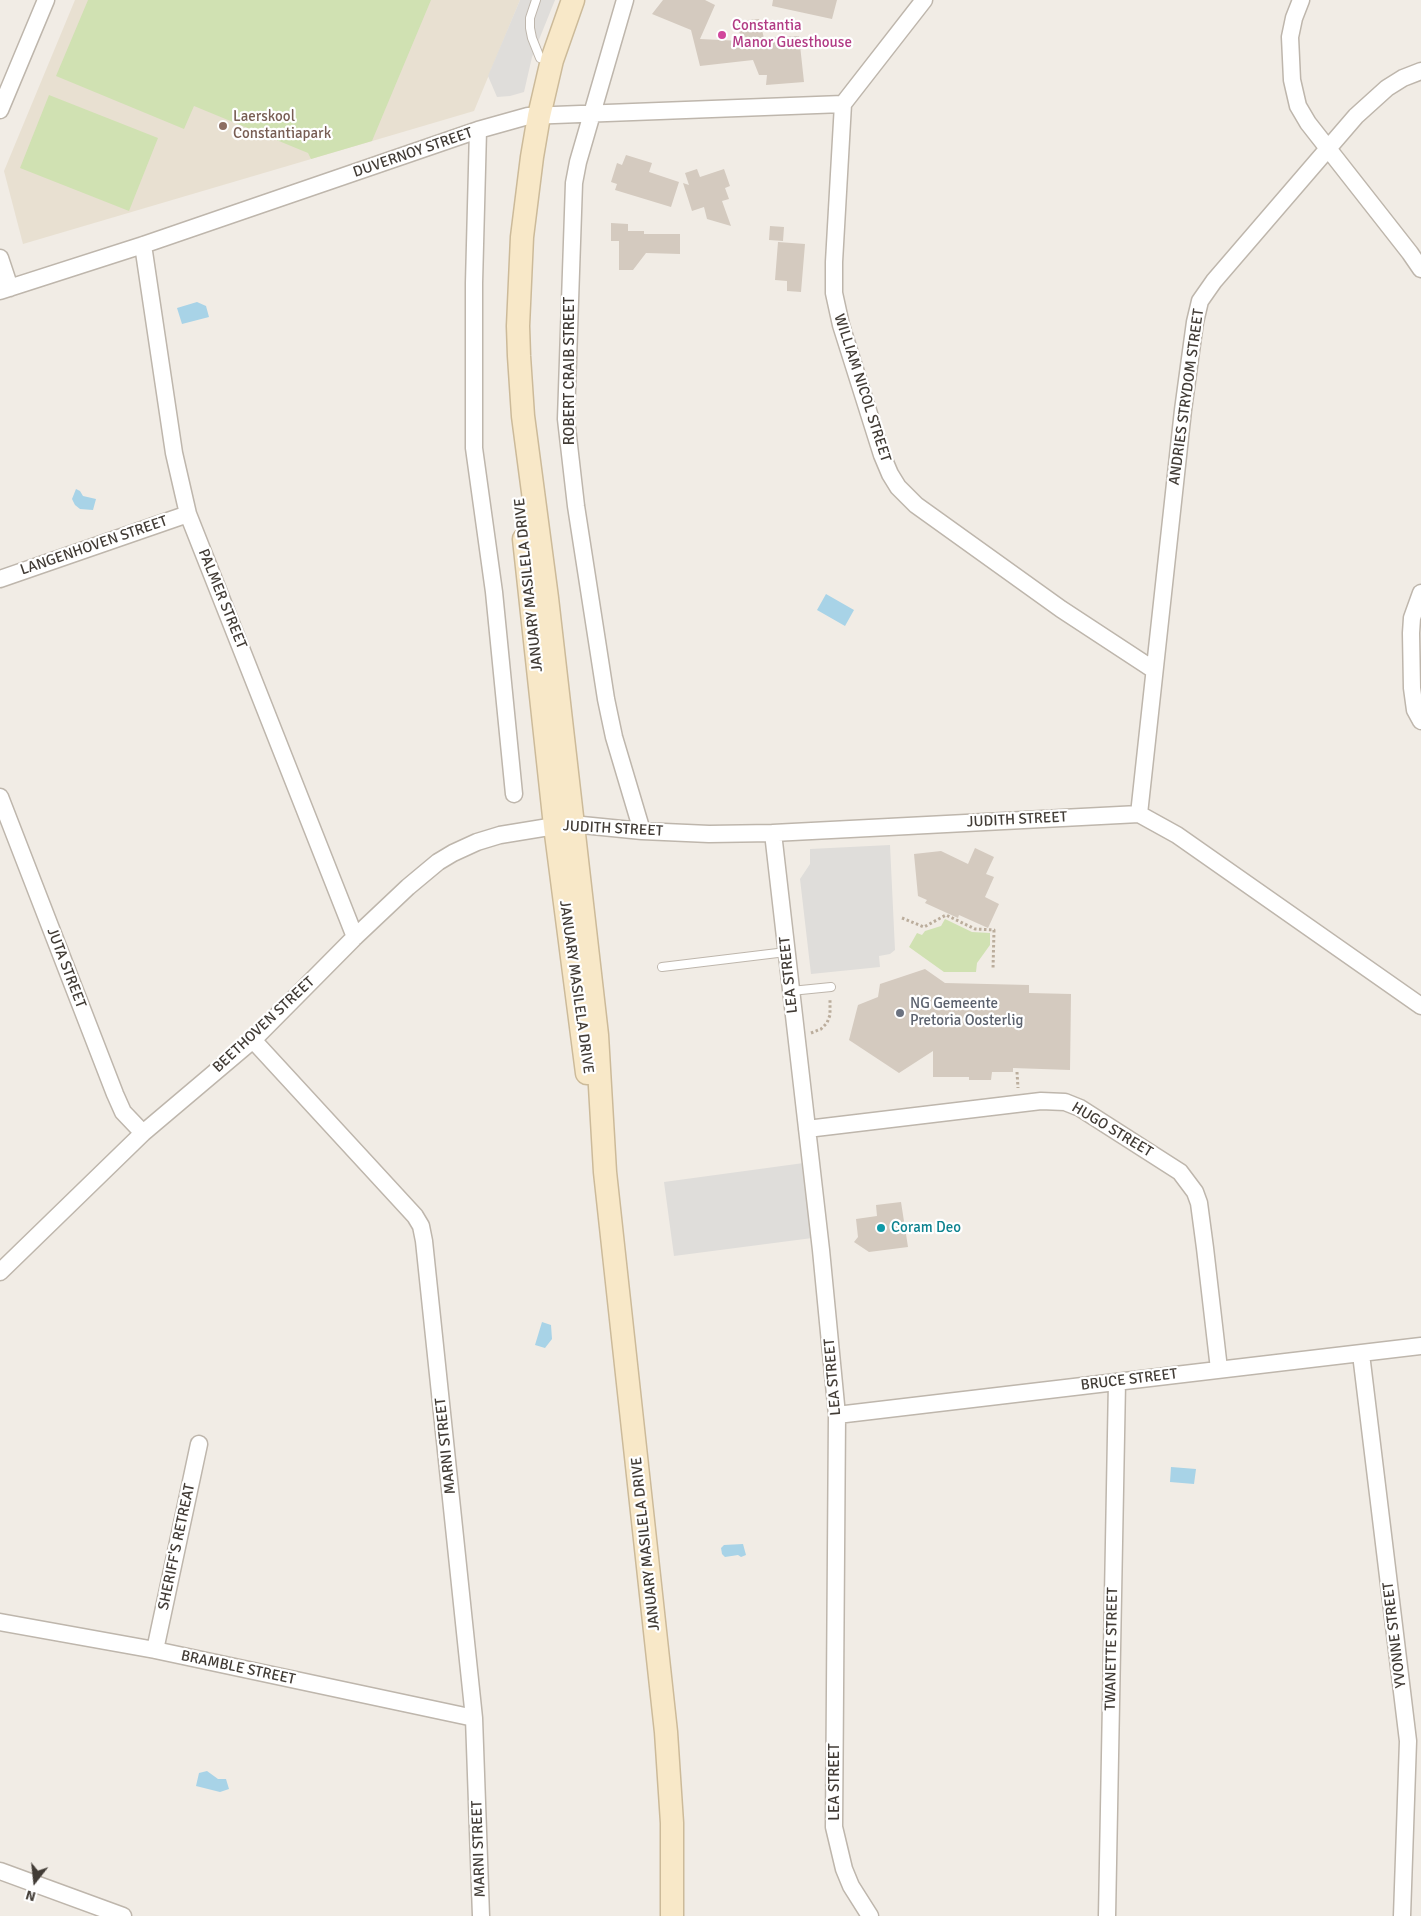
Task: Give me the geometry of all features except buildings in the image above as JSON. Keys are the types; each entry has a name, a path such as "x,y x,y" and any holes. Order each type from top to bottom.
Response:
{"main road":[{"name":"JANUARY MASILELA DRIVE","path":"534,116 540,58 560,0"},
{"name":"JANUARY MASILELA DRIVE","path":"573,0 534,116 512,202 505,297 506,328 530,600 564,825 581,1036 599,1147 605,1172 666,1732 672,1823 672,1916"}],"street":[{"path":"0,110 6,77 46,0"},
{"name":"ROBERT CRAIB STREET","path":"625,0 578,162 573,200 566,398 567,434 576,506 606,699 614,737 642,831"},
{"path":"843,104 924,0"},
{"path":"1301,0 1291,28 1292,80 1298,106 1421,269"},
{"name":"ANDRIES STRYDOM STREET","path":"1139,814 1183,410 1194,322 1200,301 1214,281 1356,116 1372,100 1403,78 1421,71"},
{"name":"DUVERNOY STREET","path":"5,290 144,245 478,130 534,116 843,104"},
{"name":"WILLIAM NICOL STREET","path":"843,104 834,293 841,325 890,474 901,492 927,514 1061,609 1154,670"},
{"path":"478,130 473,430 475,462 494,592 514,794"},
{"name":"PALMER STREET","path":"144,245 174,453 188,514 355,937"},
{"path":"0,258 5,290"},
{"name":"LANGENHOVEN STREET","path":"0,579 188,514"},
{"path":"1421,593 1412,618 1411,642 1412,688 1415,710 1421,721"},
{"name":"JUTA STREET","path":"0,797 115,1094 124,1112 143,1133"},
{"path":"1139,814 1177,835 1421,1006"},
{"name":"JUDITH STREET","path":"564,825 709,834 773,833 1139,814"},
{"name":"BEETHOVEN STREET","path":"0,1272 143,1133 253,1040 355,937 426,872 453,853 477,842 500,835 564,825"},
{"name":"LEA STREET","path":"773,833 806,1128 822,1250 837,1415 834,1827 844,1869 851,1886 870,1916"},
{"name":"MARNI STREET","path":"253,1040 415,1216 421,1226 474,1718 481,1916"},
{"name":"HUGO STREET","path":"806,1128 1041,1101 1065,1102 1080,1108 1180,1172 1195,1192 1199,1204 1206,1248 1219,1369"},
{"name":"BRUCE STREET","path":"837,1415 1421,1346"},
{"name":"YVONNE STREET","path":"1361,1354 1414,1740 1402,1916"},
{"name":"TWANETTE STREET","path":"1107,1916 1117,1382"},
{"name":"SHERIFF'S RETREAT","path":"154,1650 199,1444"},
{"name":"BRAMBLE STREET","path":"0,1622 154,1650 474,1718"},
{"path":"0,1871 123,1916"}],"lane":[{"path":"536,0 530,18 530,28 540,58"},
{"path":"662,967 786,952"},
{"path":"791,991 831,987"}],"path":[{"path":"902,918 924,927 946,915 975,930 994,930 992,970"},
{"path":"796,1034 813,1033 827,1023 830,1015 831,987"}],"shaded area":[{"name":"Laerskool Constantiapark","path":"75,0 520,0 474,111 23,244 4,171"},
{"path":"520,0 555,0 532,57 524,92 497,97 488,76"},
{"path":"890,845 895,950 890,954 879,956 880,967 811,974 800,879 810,864 810,849"},
{"path":"811,1162 820,1237 674,1256 664,1182"}],"green space":[{"path":"88,0 431,0 372,141 311,159 308,153 194,106 184,129 56,76"},
{"path":"49,95 158,138 129,211 20,168"},
{"path":"945,919 972,932 990,933 990,945 977,963 976,972 944,972 909,947 917,933 922,935 925,931 941,926"}],"water":[{"path":"197,302 206,306 209,317 182,324 177,308"},
{"path":"76,489 83,496 96,499 93,510 80,509 75,505 72,499"},
{"path":"826,594 854,610 845,626 817,610"},
{"path":"542,1322 551,1325 552,1339 545,1348 535,1345"},
{"path":"1171,1467 1196,1469 1194,1484 1170,1482"},
{"path":"743,1544 746,1555 741,1557 738,1555 725,1557 722,1554 721,1548 724,1545"},
{"path":"207,1771 218,1779 226,1779 229,1789 220,1792 196,1786 199,1773"}],"place":[{"name":"Constantia Manor Guesthouse","path":"722,35"},
{"name":"Laerskool Constantiapark","path":"223,126"},
{"name":"NG Gemeente Pretoria Oosterlig","path":"900,1013"},
{"name":"Coram Deo","path":"881,1228"}]}
